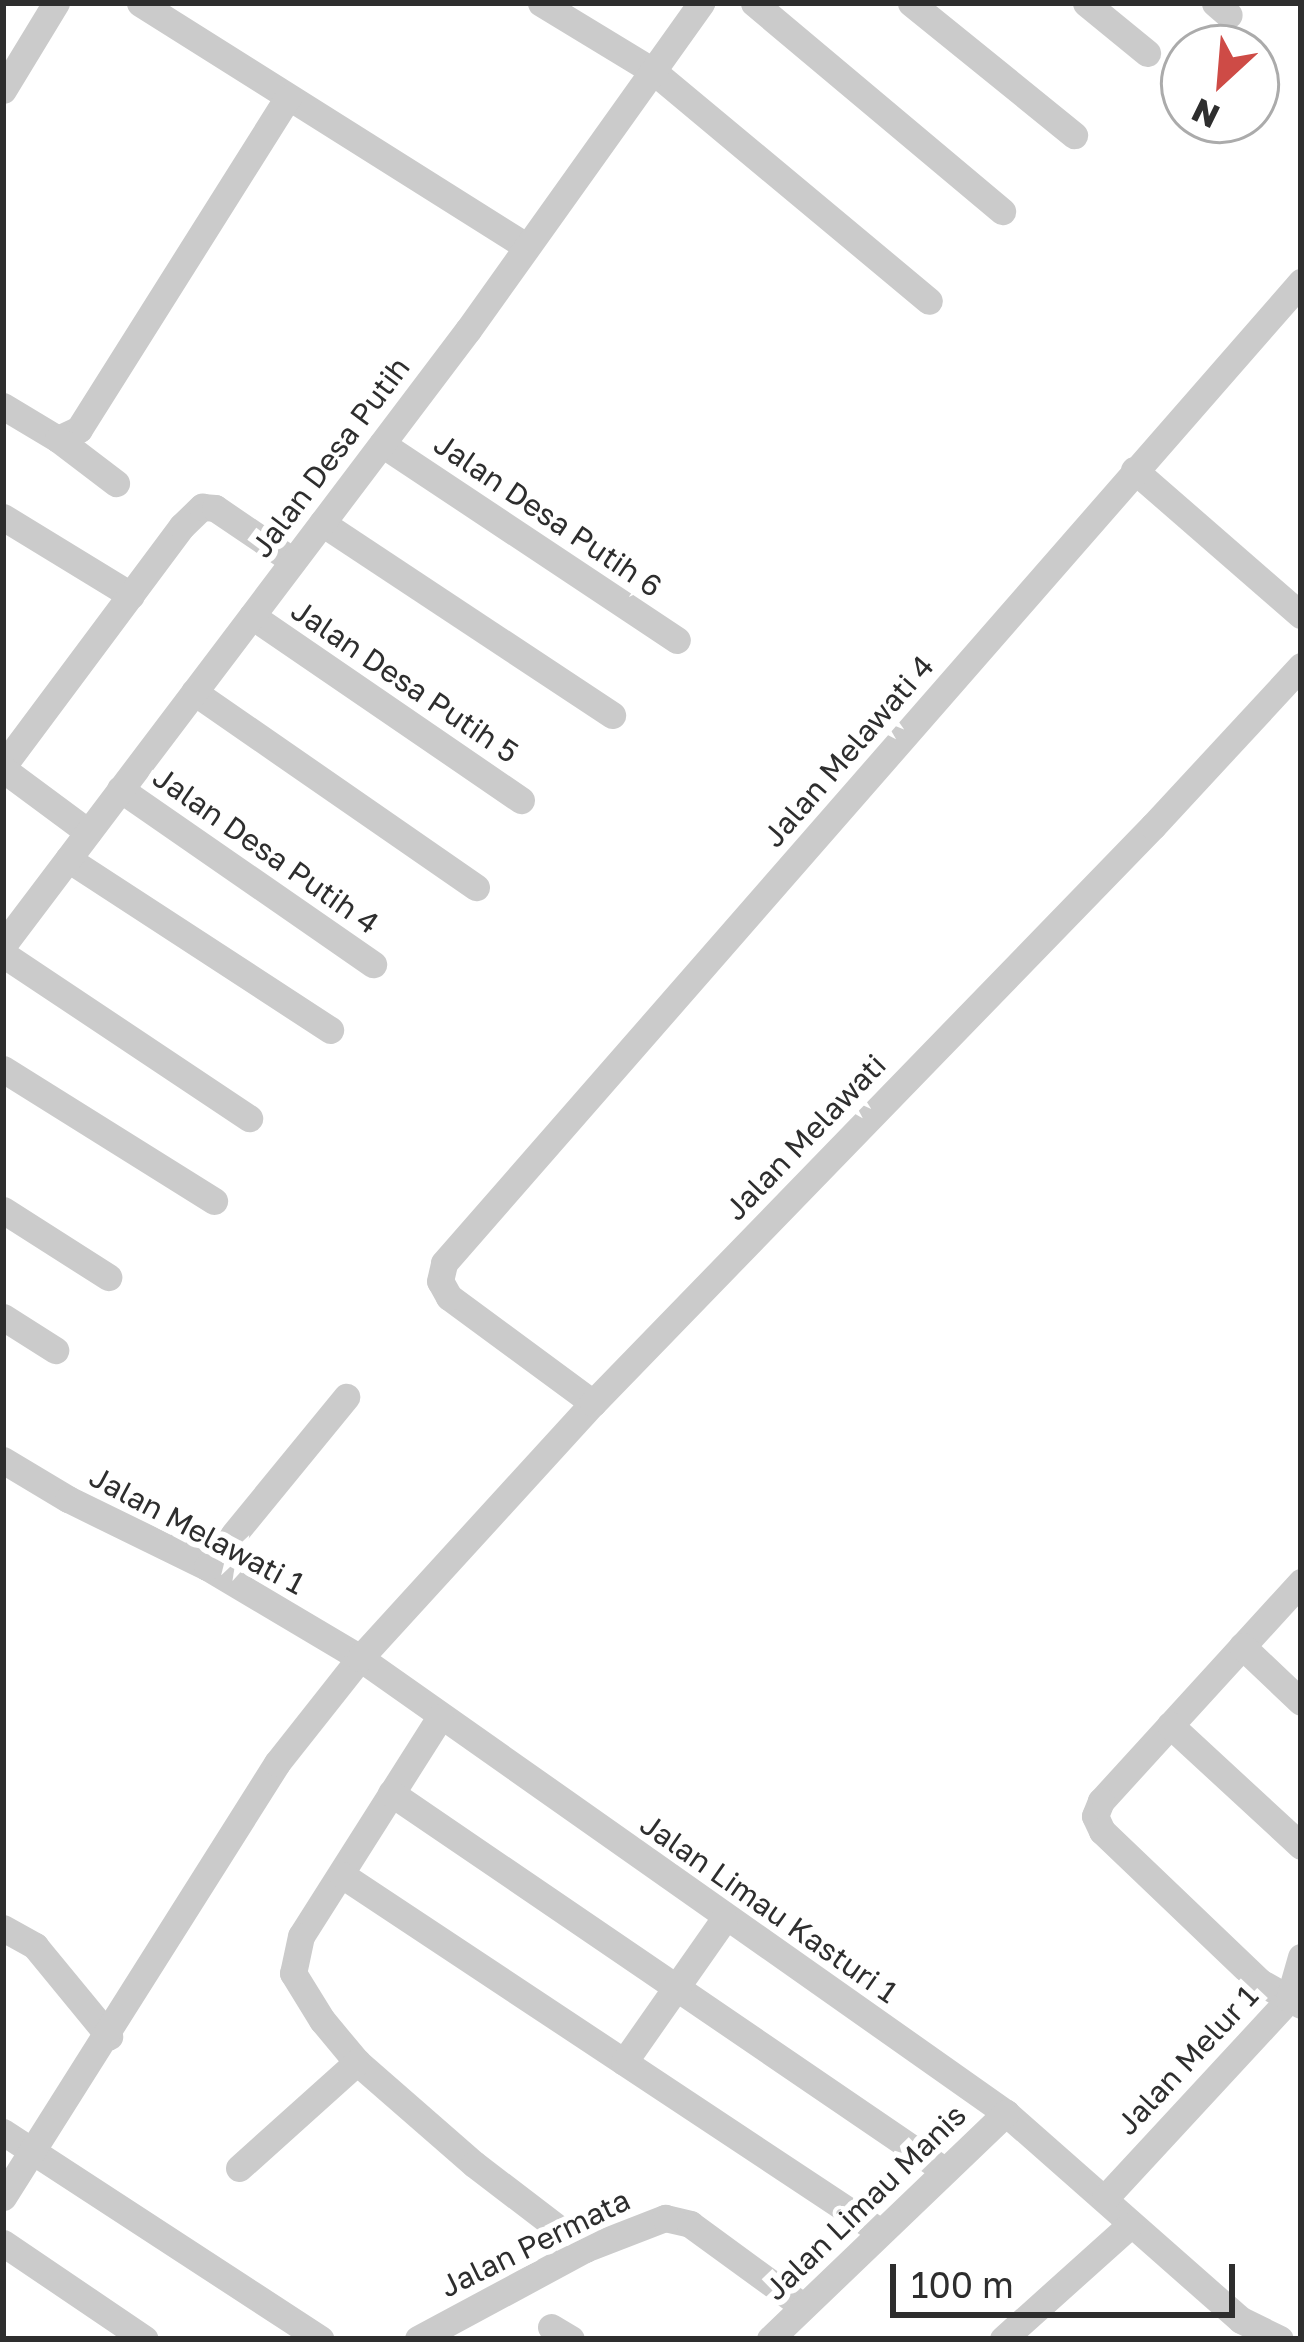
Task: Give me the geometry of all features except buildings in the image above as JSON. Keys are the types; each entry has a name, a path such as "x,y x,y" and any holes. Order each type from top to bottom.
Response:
{"street":[{"path":"3,90 56,3"},
{"path":"140,3 527,247"},
{"path":"541,3 653,71 928,301"},
{"name":"Jalan Desa Putih","path":"3,945 382,444 701,3"},
{"path":"754,3 1001,212"},
{"path":"911,3 1074,135"},
{"path":"1086,3 1147,53"},
{"path":"58,439 79,429 289,97"},
{"name":"Jalan Melawati 4","path":"592,1402 449,1297 440,1281 444,1263 1301,282"},
{"path":"3,406 58,439 116,483"},
{"name":"Jalan Desa Putih 6","path":"382,444 677,640"},
{"path":"1134,470 1301,615"},
{"path":"88,832 3,768 131,595 202,507 214,508 293,561"},
{"path":"3,517 131,595"},
{"path":"322,523 612,715"},
{"name":"Jalan Desa Putih 5","path":"252,616 521,800"},
{"name":"Jalan Melawati","path":"3,2197 278,1763 360,1658 592,1402 1137,843 1301,666"},
{"path":"194,692 476,887"},
{"name":"Jalan Desa Putih 4","path":"121,789 373,964"},
{"path":"68,859 330,1030"},
{"path":"3,954 249,1118"},
{"path":"3,1069 214,1201"},
{"path":"3,1210 108,1277"},
{"path":"3,1317 55,1351"},
{"path":"207,1567 346,1397"},
{"name":"Jalan Melawati 1","path":"3,1460 68,1499 207,1567 360,1658"},
{"path":"1295,2002 1261,1982 1102,1831 1095,1816 1101,1801 1301,1582"},
{"path":"1242,1646 1301,1702"},
{"name":"Jalan Limau Kasturi 1","path":"360,1658 724,1919 1006,2113 1105,2198 1230,2330 1280,2339"},
{"path":"440,1717 301,1936 293,1973 322,2020 358,2062 474,2164 585,2248"},
{"path":"1170,1725 1301,1846"},
{"path":"391,1792 944,2170"},
{"path":"332,1891 624,2062 879,2231"},
{"path":"624,2062 724,1919"},
{"path":"3,1928 35,1946 109,2036"},
{"name":"Jalan Melur 1","path":"1105,2198 1295,2002 1301,1957"},
{"path":"238,2168 358,2062"},
{"name":"Jalan Limau Manis","path":"770,2339 1006,2113"},
{"path":"3,2132 321,2339"},
{"name":"Jalan Permata","path":"418,2339 585,2248 674,2218 817,2290"},
{"path":"1003,2339 1129,2226"},
{"path":"3,2243 145,2339"}]}
